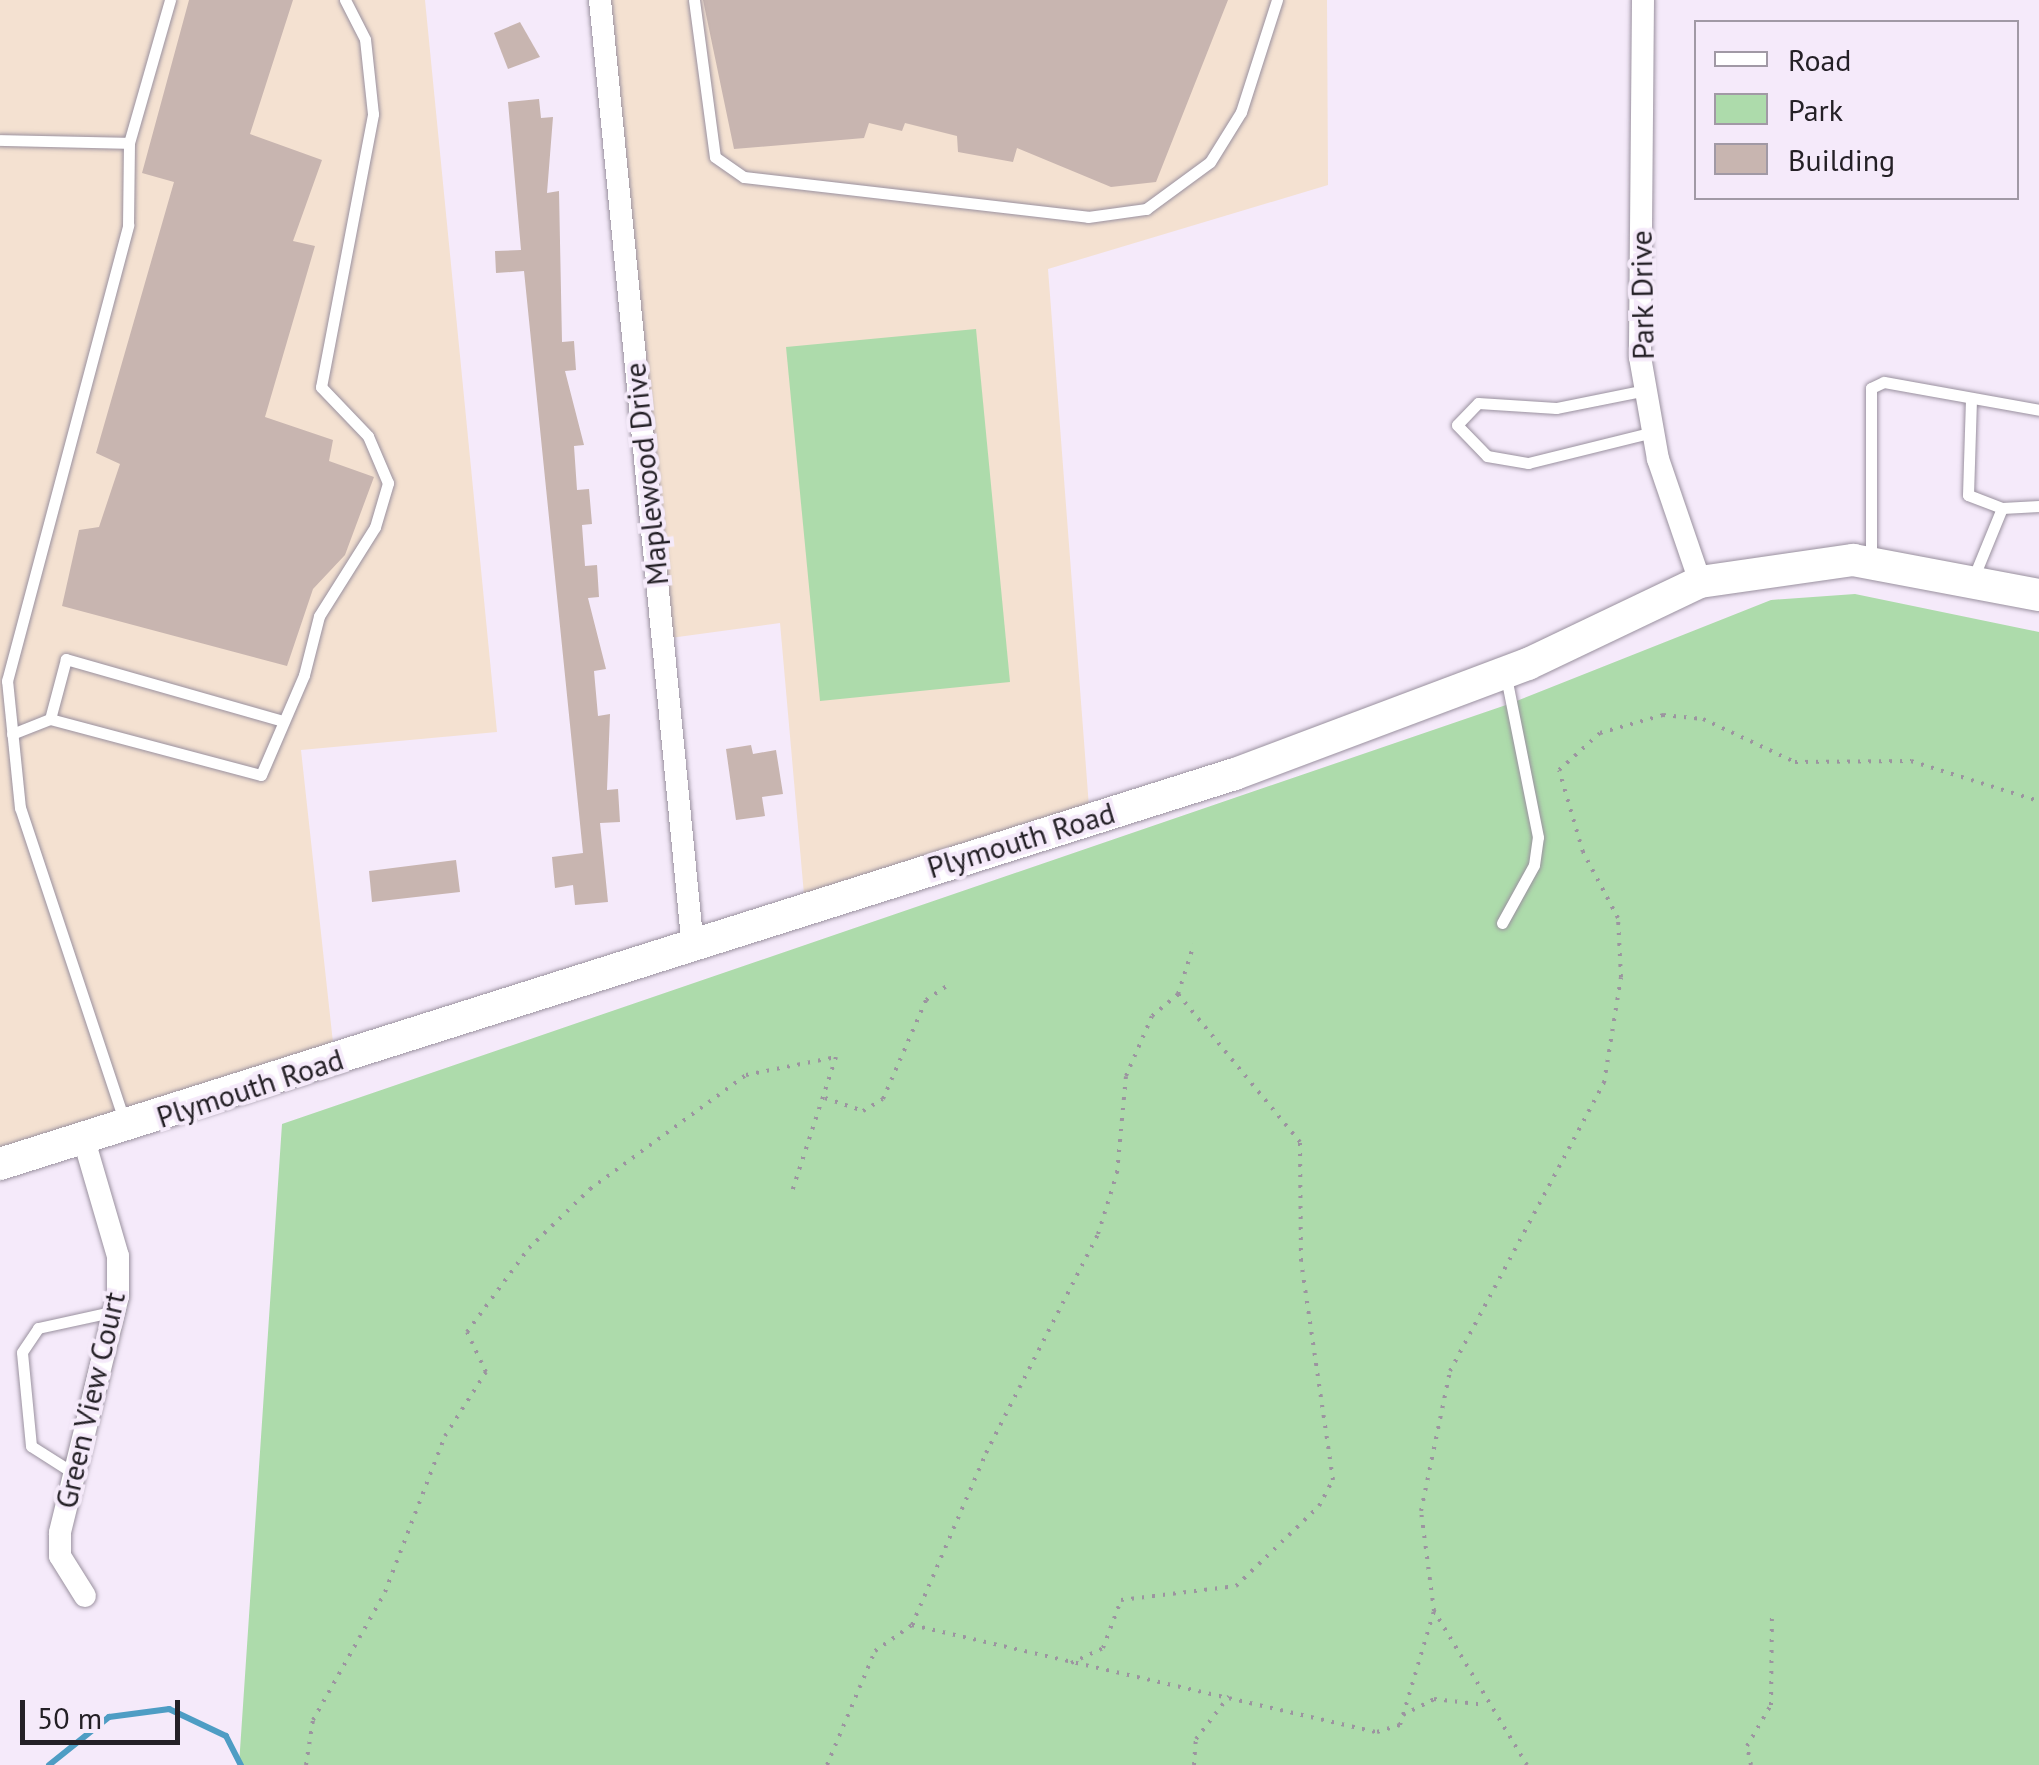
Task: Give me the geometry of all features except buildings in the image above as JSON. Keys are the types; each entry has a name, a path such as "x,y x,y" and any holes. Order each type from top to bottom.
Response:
{"street":[{"name":"Maplewood Drive","path":"600,0 694,948"},
{"name":"Park Drive","path":"1643,0 1646,390 1653,432 1700,582"},
{"name":"Plymouth Road","path":"0,1164 694,948 1235,774 1505,672 1700,582 1871,562 2039,596"},
{"name":"Green View Court","path":"84,1140 118,1256 115,1311 75,1474 60,1556 85,1596"}],"lane":[{"path":"126,1127 20,808 3,676 128,225 129,143 170,0"},
{"path":"12,734 50,718 261,774 319,616 375,527 388,482 368,436 322,387 373,114 364,39 345,0"},
{"path":"694,0 715,156 744,177 1088,217 1146,209 1210,162 1241,112 1277,0"},
{"path":"0,140 129,143"},
{"path":"1871,562 1871,388 1884,382 2039,410"},
{"path":"1646,390 1556,408 1478,403 1457,424 1486,456 1528,463 1653,432"},
{"path":"1971,399 1968,495 2002,508 2039,506"},
{"path":"1972,580 2002,508"},
{"path":"50,718 66,659 283,720"},
{"path":"1502,923 1534,865 1538,837 1505,672"},
{"path":"75,1474 31,1446 22,1352 38,1328 115,1311"}],"path":[{"path":"1527,1765 1486,1705 1434,1611 1421,1511 1430,1436 1450,1371 1604,1083 1621,977 1618,918 1584,852 1559,770 1600,733 1663,715 1703,719 1795,762 1911,761 2039,800"},
{"path":"828,1765 875,1651 912,1624 986,1452 1098,1234 1117,1174 1126,1076 1152,1016 1178,994 1194,944"},
{"path":"825,1098 863,1111 883,1099 926,1000 948,984"},
{"path":"1071,1664 1103,1648 1121,1600 1236,1586 1333,1480 1301,1261 1300,1142 1178,994"},
{"path":"306,1765 312,1720 385,1592 445,1436 486,1372 484,1355 467,1332 529,1248 659,1134 746,1075 836,1057 792,1192"},
{"path":"1402,1715 1434,1611"},
{"path":"1751,1765 1753,1728 1771,1705 1772,1611"},
{"path":"912,1624 1377,1732 1434,1698 1486,1705"},
{"path":"1194,1765 1196,1739 1229,1696"}],"shaded area":[{"path":"0,0 425,0 497,732 301,750 335,1061 0,1164"},
{"path":"600,0 1327,0 1328,185 1048,269 1090,820 805,906 780,623 663,639"}],"green space":[{"path":"976,329 1010,682 820,701 786,347"},
{"path":"1855,594 2039,632 2039,1765 239,1765 282,1124 1509,704 1771,600"}],"waterway":[{"path":"49,1765 109,1717 169,1709 226,1736 241,1765"}]}
